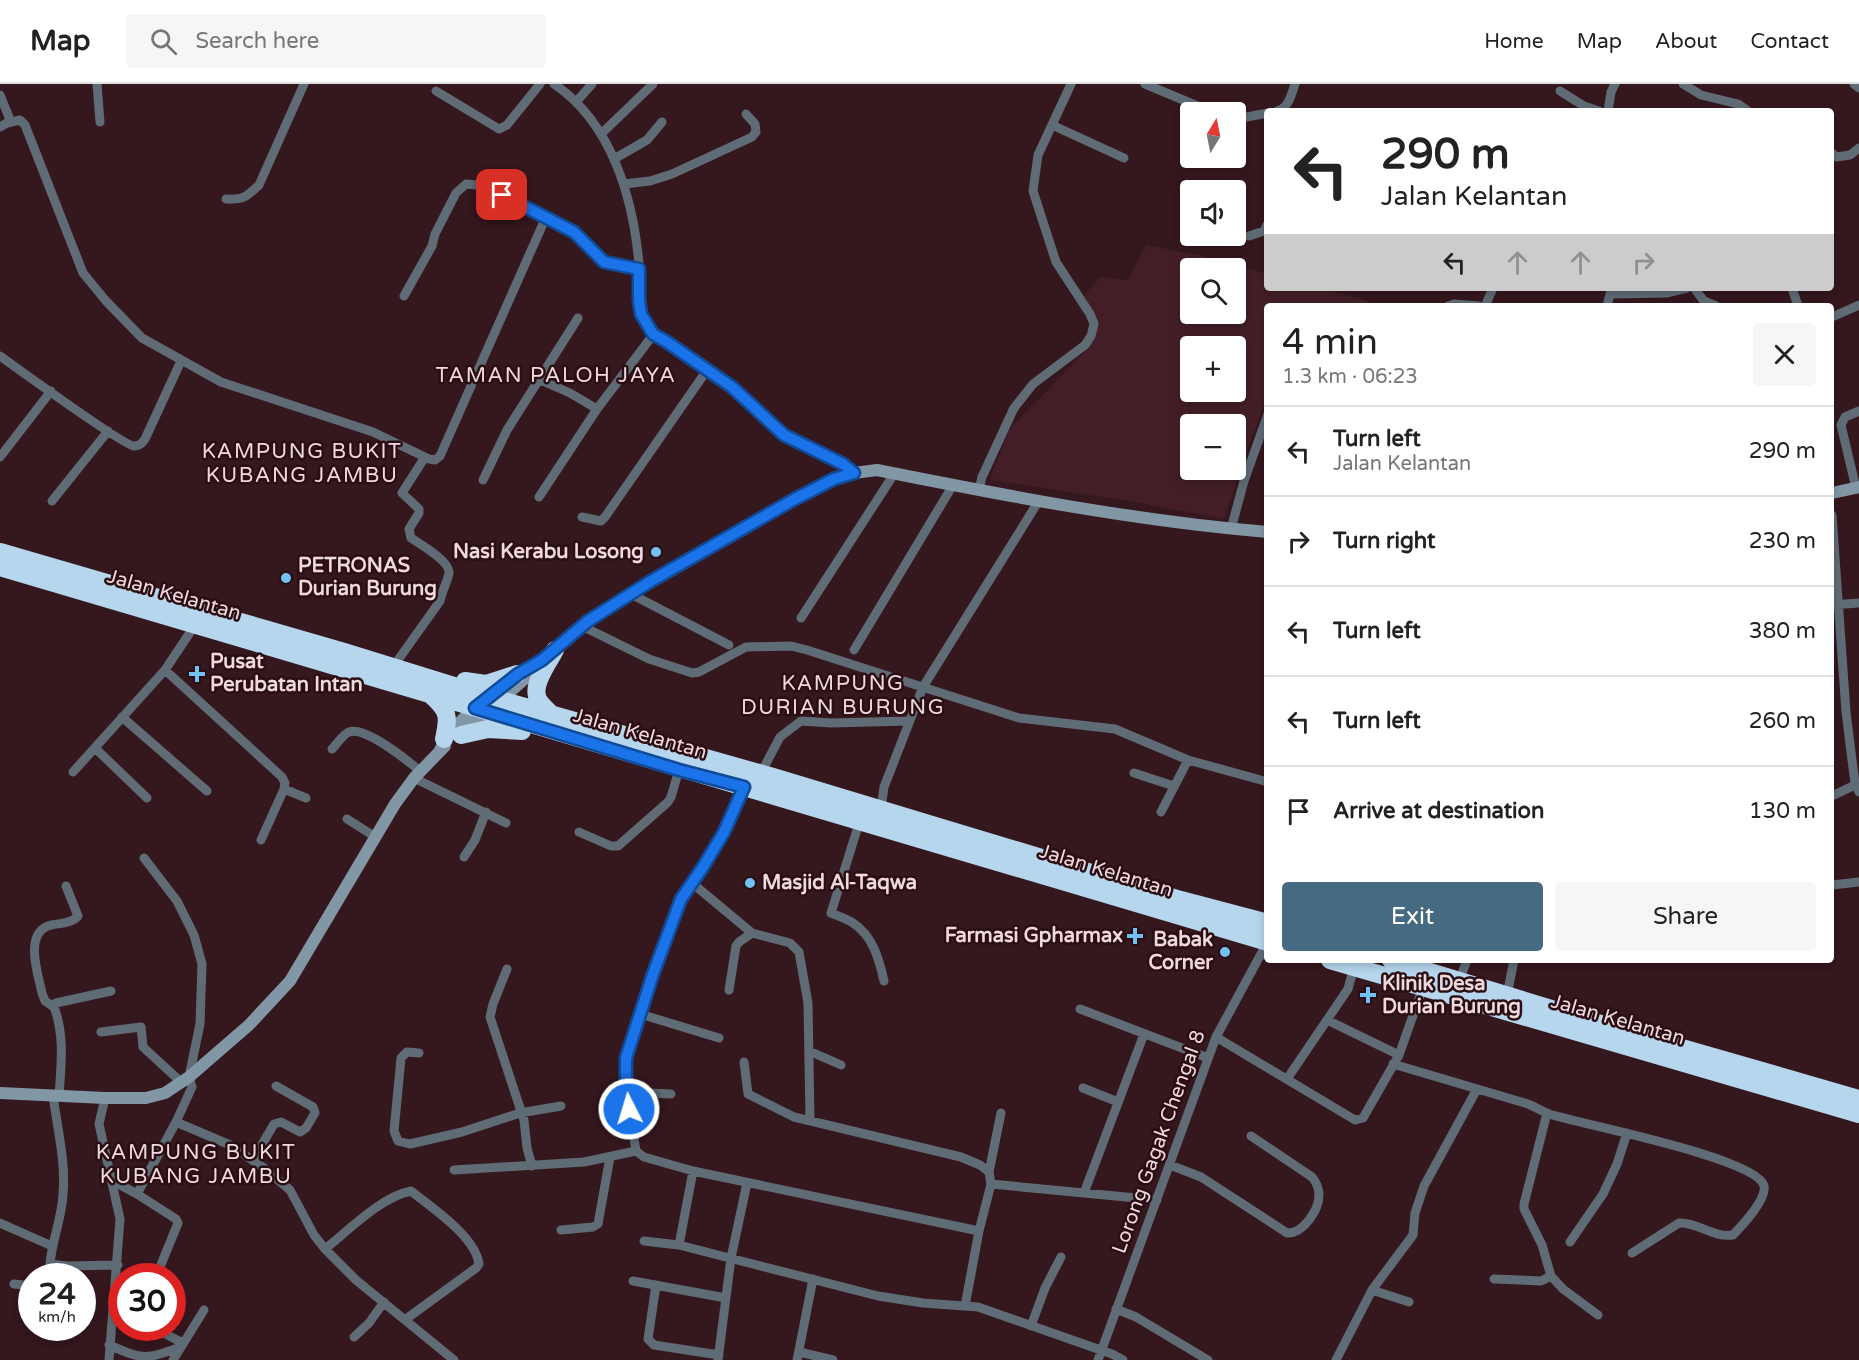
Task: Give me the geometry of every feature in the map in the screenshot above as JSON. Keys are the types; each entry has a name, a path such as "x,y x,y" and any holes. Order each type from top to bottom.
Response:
{"highway":[{"name":"Jalan Kelantan","path":"0,552 416,674 586,742 860,820 1264,941"},
{"name":"Jalan Kelantan","path":"4,567 431,695 549,712 1181,900 1264,922"},
{"path":"548,655 537,690 538,700 549,712"},
{"path":"416,674 486,684 518,674"},
{"path":"431,695 444,707 448,721 448,741 477,730 500,728 586,742"},
{"path":"767,775 794,793 795,801"},
{"name":"Jalan Kelantan","path":"1340,963 1859,1114"},
{"name":"Jalan Kelantan","path":"1401,963 1637,1035 1859,1099"}],"street":[{"path":"97,84 100,122"},
{"path":"226,199 246,197 259,184 304,84"},
{"path":"436,91 498,129 507,125 540,84"},
{"path":"554,84 567,92 601,134 624,184 636,239 641,314 653,334 732,387 784,435 843,464 854,473"},
{"path":"576,102 592,84"},
{"path":"601,134 653,84"},
{"path":"979,490 982,477 1020,399 1034,384 1085,345 1091,336 1094,324 1090,314 1056,262 1034,198 1034,176 1038,155 1071,84"},
{"path":"1284,108 1295,84"},
{"path":"1608,108 1615,84"},
{"path":"1683,84 1701,95 1738,107"},
{"path":"1854,84 1859,88"},
{"path":"1151,85 1189,102"},
{"path":"1560,91 1590,108"},
{"path":"0,95 11,122"},
{"path":"624,184 650,181 672,174 752,137 756,132 755,124 746,114"},
{"path":"1246,116 1264,114"},
{"path":"0,127 20,120 26,125 72,248 86,278 142,338 221,382 373,432 435,460 440,456 546,217"},
{"path":"614,159 647,140 662,122"},
{"path":"1052,125 1124,158"},
{"path":"1834,155 1836,157 1850,155 1859,148"},
{"path":"404,296 432,246 435,234 456,192 461,187 471,184 512,200 574,232 604,262 639,269"},
{"path":"1249,236 1264,231"},
{"path":"1611,291 1666,293 1674,291"},
{"path":"1696,291 1698,296 1711,303"},
{"path":"1834,316 1859,305"},
{"path":"483,480 507,430 578,318"},
{"path":"539,497 597,409 653,334"},
{"path":"0,356 127,444 134,446 141,445 181,361"},
{"path":"582,517 601,521 605,517 707,370"},
{"path":"538,379 570,393 597,409"},
{"path":"0,457 51,391"},
{"path":"1834,493 1857,488 1841,425 1845,417 1859,411"},
{"path":"1231,529 1244,482 1264,425"},
{"path":"52,501 108,431"},
{"path":"393,667 440,601 449,574 449,569 442,560 411,538 409,529 419,509 402,493 425,457"},
{"path":"0,1093 147,1098 165,1093 185,1079 249,1024 290,981 374,836 417,774 518,674 548,655 582,626 631,594 793,500 834,479 877,470 1038,502 1171,523 1264,532"},
{"path":"801,618 894,474"},
{"path":"854,650 953,485"},
{"path":"881,809 884,787 923,687 1038,502"},
{"path":"1834,575 1846,712 1858,786 1834,795"},
{"path":"631,594 729,645"},
{"path":"1835,605 1859,603"},
{"path":"73,772 165,670 195,625"},
{"path":"582,626 649,659 692,673 699,672 746,647 791,646 1019,718 1115,729 1188,760 1264,781"},
{"path":"489,704 535,671 548,655"},
{"path":"165,670 282,777 285,783 284,789 261,840"},
{"path":"122,717 207,791"},
{"path":"767,775 780,737 801,721 831,723 909,721"},
{"path":"332,749 346,734 356,732 381,741 417,774 506,823"},
{"path":"95,748 147,798"},
{"path":"1161,812 1188,760"},
{"path":"579,832 611,846 618,846 672,797 679,770"},
{"path":"1134,773 1174,786"},
{"path":"744,787 724,832 681,899 626,1058 626,1092 636,1151 644,1157 747,1184 979,1231"},
{"path":"284,789 306,798"},
{"path":"464,857 475,840 486,812"},
{"path":"347,819 374,836"},
{"path":"860,820 831,913 854,923 871,941 884,981"},
{"path":"144,858 177,901 194,935 202,964 200,1024 185,1079"},
{"path":"1834,885 1859,882"},
{"path":"692,883 752,933 790,943 799,952 808,1003 810,1121"},
{"path":"50,1263 63,1197 64,1180 56,1096 61,1044 60,1023 54,1007 45,1001 42,993 33,944 38,934 47,926 73,921 78,916 66,886"},
{"path":"729,990 736,946 738,942 752,933"},
{"name":"Lorong Gagak Chengal 8","path":"1099,1355 1216,1037 1264,948"},
{"path":"1459,981 1466,963"},
{"path":"1507,995 1513,963"},
{"path":"1287,1079 1348,990 1354,967"},
{"path":"507,969 492,1004 490,1017 526,1127 527,1148 532,1166"},
{"path":"1216,1037 1358,1120 1363,1118 1396,1059 1423,987"},
{"path":"54,1007 56,1003 111,992"},
{"path":"1080,1009 1208,1058"},
{"path":"640,1014 719,1038"},
{"path":"1327,1020 1396,1059 1477,1089 1528,1104 1547,1113 1662,1142 1734,1165 1758,1178 1765,1189 1762,1199 1732,1235 1717,1235 1685,1223 1678,1223 1632,1253"},
{"path":"100,1032 141,1027 143,1047 147,1052 185,1079 192,1087 137,1194"},
{"path":"1084,1193 1144,1034"},
{"path":"809,1051 842,1065"},
{"path":"419,1053 407,1052 401,1058 394,1131 398,1141 410,1144 462,1132 520,1113 561,1106"},
{"path":"744,1062 747,1090 751,1097 794,1117 961,1157 980,1165 989,1172"},
{"path":"253,1160 274,1124 281,1122 300,1132 306,1128 315,1113 313,1107 276,1086"},
{"path":"1083,1088 1118,1102"},
{"path":"1336,1360 1372,1290 1413,1235 1415,1213 1424,1186 1477,1089"},
{"path":"626,1092 670,1094"},
{"path":"105,1098 99,1124 120,1219 118,1263"},
{"path":"965,1306 979,1231 991,1184 989,1172 1001,1113"},
{"path":"1547,1113 1524,1209 1542,1245 1551,1276 1563,1289 1598,1315"},
{"path":"176,1122 225,1142 253,1160 290,1190 314,1235 325,1249 356,1280 454,1360"},
{"path":"1570,1242 1603,1194 1617,1164 1627,1133"},
{"path":"1170,1165 1201,1177 1287,1233 1294,1233 1300,1230 1316,1208 1319,1194 1317,1184 1312,1177 1251,1136"},
{"path":"454,1170 584,1162 636,1151"},
{"path":"561,1230 593,1227 598,1224 610,1157"},
{"path":"679,1245 693,1171"},
{"path":"113,1181 176,1219 178,1223 162,1263"},
{"path":"656,1285 648,1339 650,1342 654,1345 719,1358 731,1258 747,1184"},
{"path":"991,1184 1157,1200"},
{"path":"325,1249 383,1203 405,1192 411,1191 451,1224 472,1248 479,1264 406,1319"},
{"path":"0,1223 52,1246"},
{"path":"644,1241 679,1245 878,1296 991,1311 1099,1355 1123,1360"},
{"path":"1031,1326 1045,1288 1061,1257"},
{"path":"1494,1278 1541,1281 1551,1276"},
{"path":"813,1279 798,1356 833,1360"},
{"path":"633,1281 726,1298"},
{"path":"14,1284 18,1284"},
{"path":"1372,1290 1409,1302"},
{"path":"354,1338 369,1323 384,1302"},
{"path":"1116,1309 1136,1317 1208,1360"},
{"path":"172,1360 204,1310"},
{"path":"109,1341 109,1360"},
{"path":"175,1341 182,1345"},
{"path":"109,1344 135,1360 151,1360 182,1345"}],"shaded area":[{"path":"1146,245 1209,258 1180,258 1180,324 1246,324 1246,268 1264,273 1264,291 1331,291 1368,301 1368,303 1264,303 1264,405 1246,453 1246,414 1180,414 1180,480 1237,480 1224,519 1129,501 990,480 1009,430 1091,345 1097,317 1081,299 1100,277 1128,280"}],"place":[{"name":"Nasi Kerabu Losong","path":"656,552"},
{"name":"PETRONAS Durian Burung","path":"286,578"},
{"name":"Pusat Perubatan Intan","path":"197,674"},
{"name":"Masjid Al-Taqwa","path":"750,883"},
{"name":"Farmasi Gpharmax","path":"1135,936"},
{"name":"Babak Corner","path":"1225,952"},
{"name":"Klinik Desa Durian Burung","path":"1368,995"}],"district":[{"name":"TAMAN PALOH JAYA","path":"556,375"},
{"name":"KAMPUNG BUKIT KUBANG JAMBU","path":"302,463"},
{"name":"KAMPUNG DURIAN BURUNG","path":"843,695"},
{"name":"KAMPUNG BUKIT KUBANG JAMBU","path":"196,1164"}],"route":[{"path":"502,195 574,232 604,262 639,269 641,314 646,326 653,334 732,387 784,435 843,464 854,473 834,479 793,500 651,581 588,621 555,650 518,674 475,708 679,770 744,787 724,832 681,899 653,974 626,1058 626,1092 629,1109"}]}
